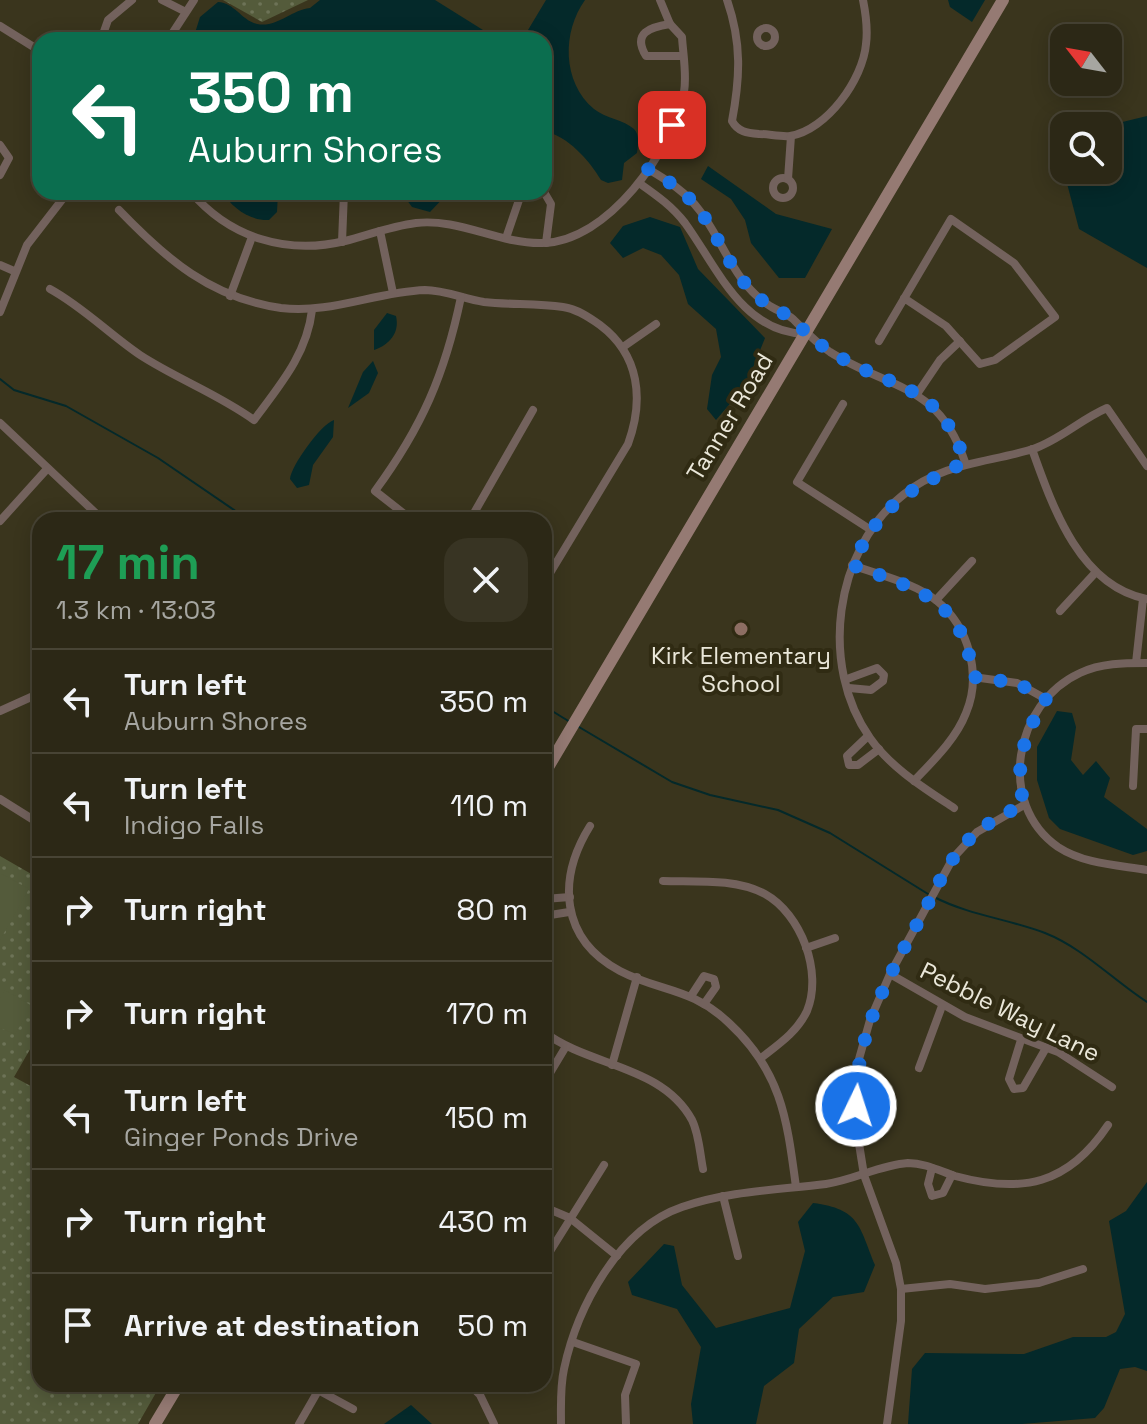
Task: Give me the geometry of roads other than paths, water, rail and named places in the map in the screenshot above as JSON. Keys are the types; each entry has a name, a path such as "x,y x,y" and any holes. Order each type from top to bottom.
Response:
{"main road":[{"name":"Tanner Road","path":"552,760 1003,0"},
{"path":"155,1424 174,1392"}],"street":[{"path":"104,32 108,20 132,0"},
{"path":"162,0 184,11"},
{"path":"172,32 194,0"},
{"path":"199,200 211,213 252,237 293,246 342,242 414,223 442,222 506,238 546,243 607,218 625,203 648,169 672,125 684,91 682,37 670,24 660,0"},
{"path":"727,0 739,40 741,76 732,121 743,132 791,136 816,123 831,110 861,65 866,46 863,0"},
{"path":"670,24 649,27 641,35 640,46 646,56 683,56"},
{"path":"0,26 32,46"},
{"path":"739,40 757,37"},
{"path":"788,179 791,136"},
{"path":"0,145 9,158 0,175"},
{"path":"648,169 675,186 698,208 745,283 766,304 792,318 805,334 831,353 917,394 941,413 952,428 965,462"},
{"path":"639,183 683,220 730,293 785,333 805,334"},
{"path":"0,312 14,271 39,227 61,200"},
{"path":"342,242 344,200"},
{"path":"506,238 519,200"},
{"path":"546,243 551,204 549,200"},
{"path":"119,210 183,271 230,296 281,308 312,310 393,293 428,290 578,311 609,332 623,347 636,384 636,420 628,444 552,570"},
{"path":"879,341 904,298 951,219 1014,263 1055,317 995,360 980,364 946,326 904,298"},
{"path":"380,231 393,293"},
{"path":"230,296 252,237"},
{"path":"0,265 14,271"},
{"path":"50,289 74,302 142,357 228,401 254,420 294,365 307,337 312,310"},
{"path":"402,512 375,491 415,433 431,402 451,342 461,297"},
{"path":"623,347 656,324"},
{"path":"917,394 940,360 960,341"},
{"path":"843,404 797,482 871,530"},
{"path":"954,808 914,781 879,749 868,736 848,683 840,626 852,565 871,530 904,493 965,462 1032,449 1107,408 1147,466"},
{"path":"475,512 533,410"},
{"path":"0,423 94,512"},
{"path":"1032,449 1070,536 1096,572 1145,599 1136,663"},
{"path":"0,521 47,469"},
{"path":"936,600 972,561"},
{"path":"852,565 936,600 960,629 970,656 973,677 967,712 957,730 914,781"},
{"path":"1060,611 1096,572"},
{"path":"1147,663 1097,666 1078,673 1046,699 1025,738 1020,760 1024,805 1040,830 1071,854 1147,870"},
{"path":"973,677 1017,683 1046,699"},
{"path":"0,711 32,697"},
{"path":"1133,786 1136,729 1147,729"},
{"path":"868,736 847,756 849,765 858,765 879,749"},
{"path":"0,799 32,819"},
{"path":"887,1424 901,1321 901,1289 896,1263 864,1175 856,1125 856,1086 870,1020 890,974 953,858 977,832 1024,805"},
{"path":"590,826 573,861 569,912 590,947 620,971 691,996 704,1004 728,1021 761,1058 781,1100 796,1187"},
{"path":"663,881 740,885 763,893 786,908 806,948 814,989 806,1013 792,1034 761,1058"},
{"path":"552,898 570,897"},
{"path":"552,915 569,912"},
{"path":"806,948 835,938"},
{"name":"Pebble Way Lane","path":"890,974 942,1006 1078,1062 1112,1087"},
{"path":"691,996 704,976 714,979 716,987 704,1004"},
{"path":"612,1065 637,977"},
{"path":"919,1068 930,1030 942,1006"},
{"path":"552,1038 565,1048 652,1080 674,1095 693,1122 703,1169"},
{"path":"1021,1040 1009,1079 1014,1089 1023,1088 1046,1048"},
{"path":"552,1070 565,1048"},
{"path":"561,1424 564,1369 583,1312 617,1256 644,1230 678,1208 723,1196 864,1175 908,1163 1005,1186 1039,1181 1058,1174 1083,1157 1108,1125"},
{"path":"552,1248 604,1165"},
{"path":"932,1168 928,1184 932,1196 943,1193 952,1175"},
{"path":"723,1196 738,1256"},
{"path":"552,1210 570,1218 617,1256"},
{"path":"901,1289 950,1284 985,1289 1039,1283 1083,1269"},
{"path":"573,1342 636,1364 625,1395 626,1424"},
{"path":"299,1424 317,1392"},
{"path":"328,1392 353,1409"},
{"path":"477,1392 494,1424"}],"water":[{"path":"320,0 435,0 486,32 195,32 200,17 218,2 229,5 251,22 264,25 310,8"},
{"path":"546,0 585,0 577,13 569,41 571,71 583,98 594,109 636,131 637,153 624,163 622,180 608,183 601,180 577,150 552,134 552,32 527,32"},
{"path":"948,0 985,0 972,22 950,7"},
{"path":"1147,116 1147,268 1079,229 1067,184 1122,184 1122,122"},
{"path":"708,166 776,214 832,229 805,278 779,278 751,243 745,220 731,199 701,179"},
{"path":"229,200 278,200 277,212 269,220 249,216"},
{"path":"407,200 441,200 430,212 412,207"},
{"path":"650,217 680,227 698,269 765,338 746,385 716,420 707,409 712,375 721,357 716,329 688,304 679,275 661,255 643,248 623,258 610,243 623,226"},
{"path":"387,313 396,316 395,333 389,342 374,350 374,330"},
{"path":"373,361 378,373 369,393 348,408 363,372"},
{"path":"334,420 333,437 313,465 309,485 297,488 290,479 295,465 315,437"},
{"path":"1057,711 1072,713 1076,727 1071,760 1083,775 1096,761 1110,778 1104,797 1147,829 1147,851 1133,855 1060,829 1049,818 1037,780 1037,747"},
{"path":"1147,1182 1147,1371 1135,1367 1120,1369 1104,1408 1095,1418 1022,1424 908,1424 912,1369 925,1353 1024,1354 1073,1337 1106,1337 1116,1332 1125,1314 1109,1221 1126,1211"},
{"path":"813,1203 849,1215 861,1230 875,1265 864,1292 833,1297 799,1329 794,1363 764,1386 756,1424 693,1424 691,1404 701,1347 677,1309 632,1295 628,1282 664,1244 674,1246 682,1285 716,1328 790,1308 805,1251 798,1222"},
{"path":"411,1405 432,1424 384,1424"}],"waterway":[{"path":"0,379 14,390 66,406 158,458 237,512"},
{"path":"552,711 570,722"},
{"path":"579,727 672,782 710,795 778,810 830,833 928,894"},
{"path":"934,897 1059,939 1147,1002"}],"place":[{"name":"Kirk Elementary School","path":"741,629"}]}
